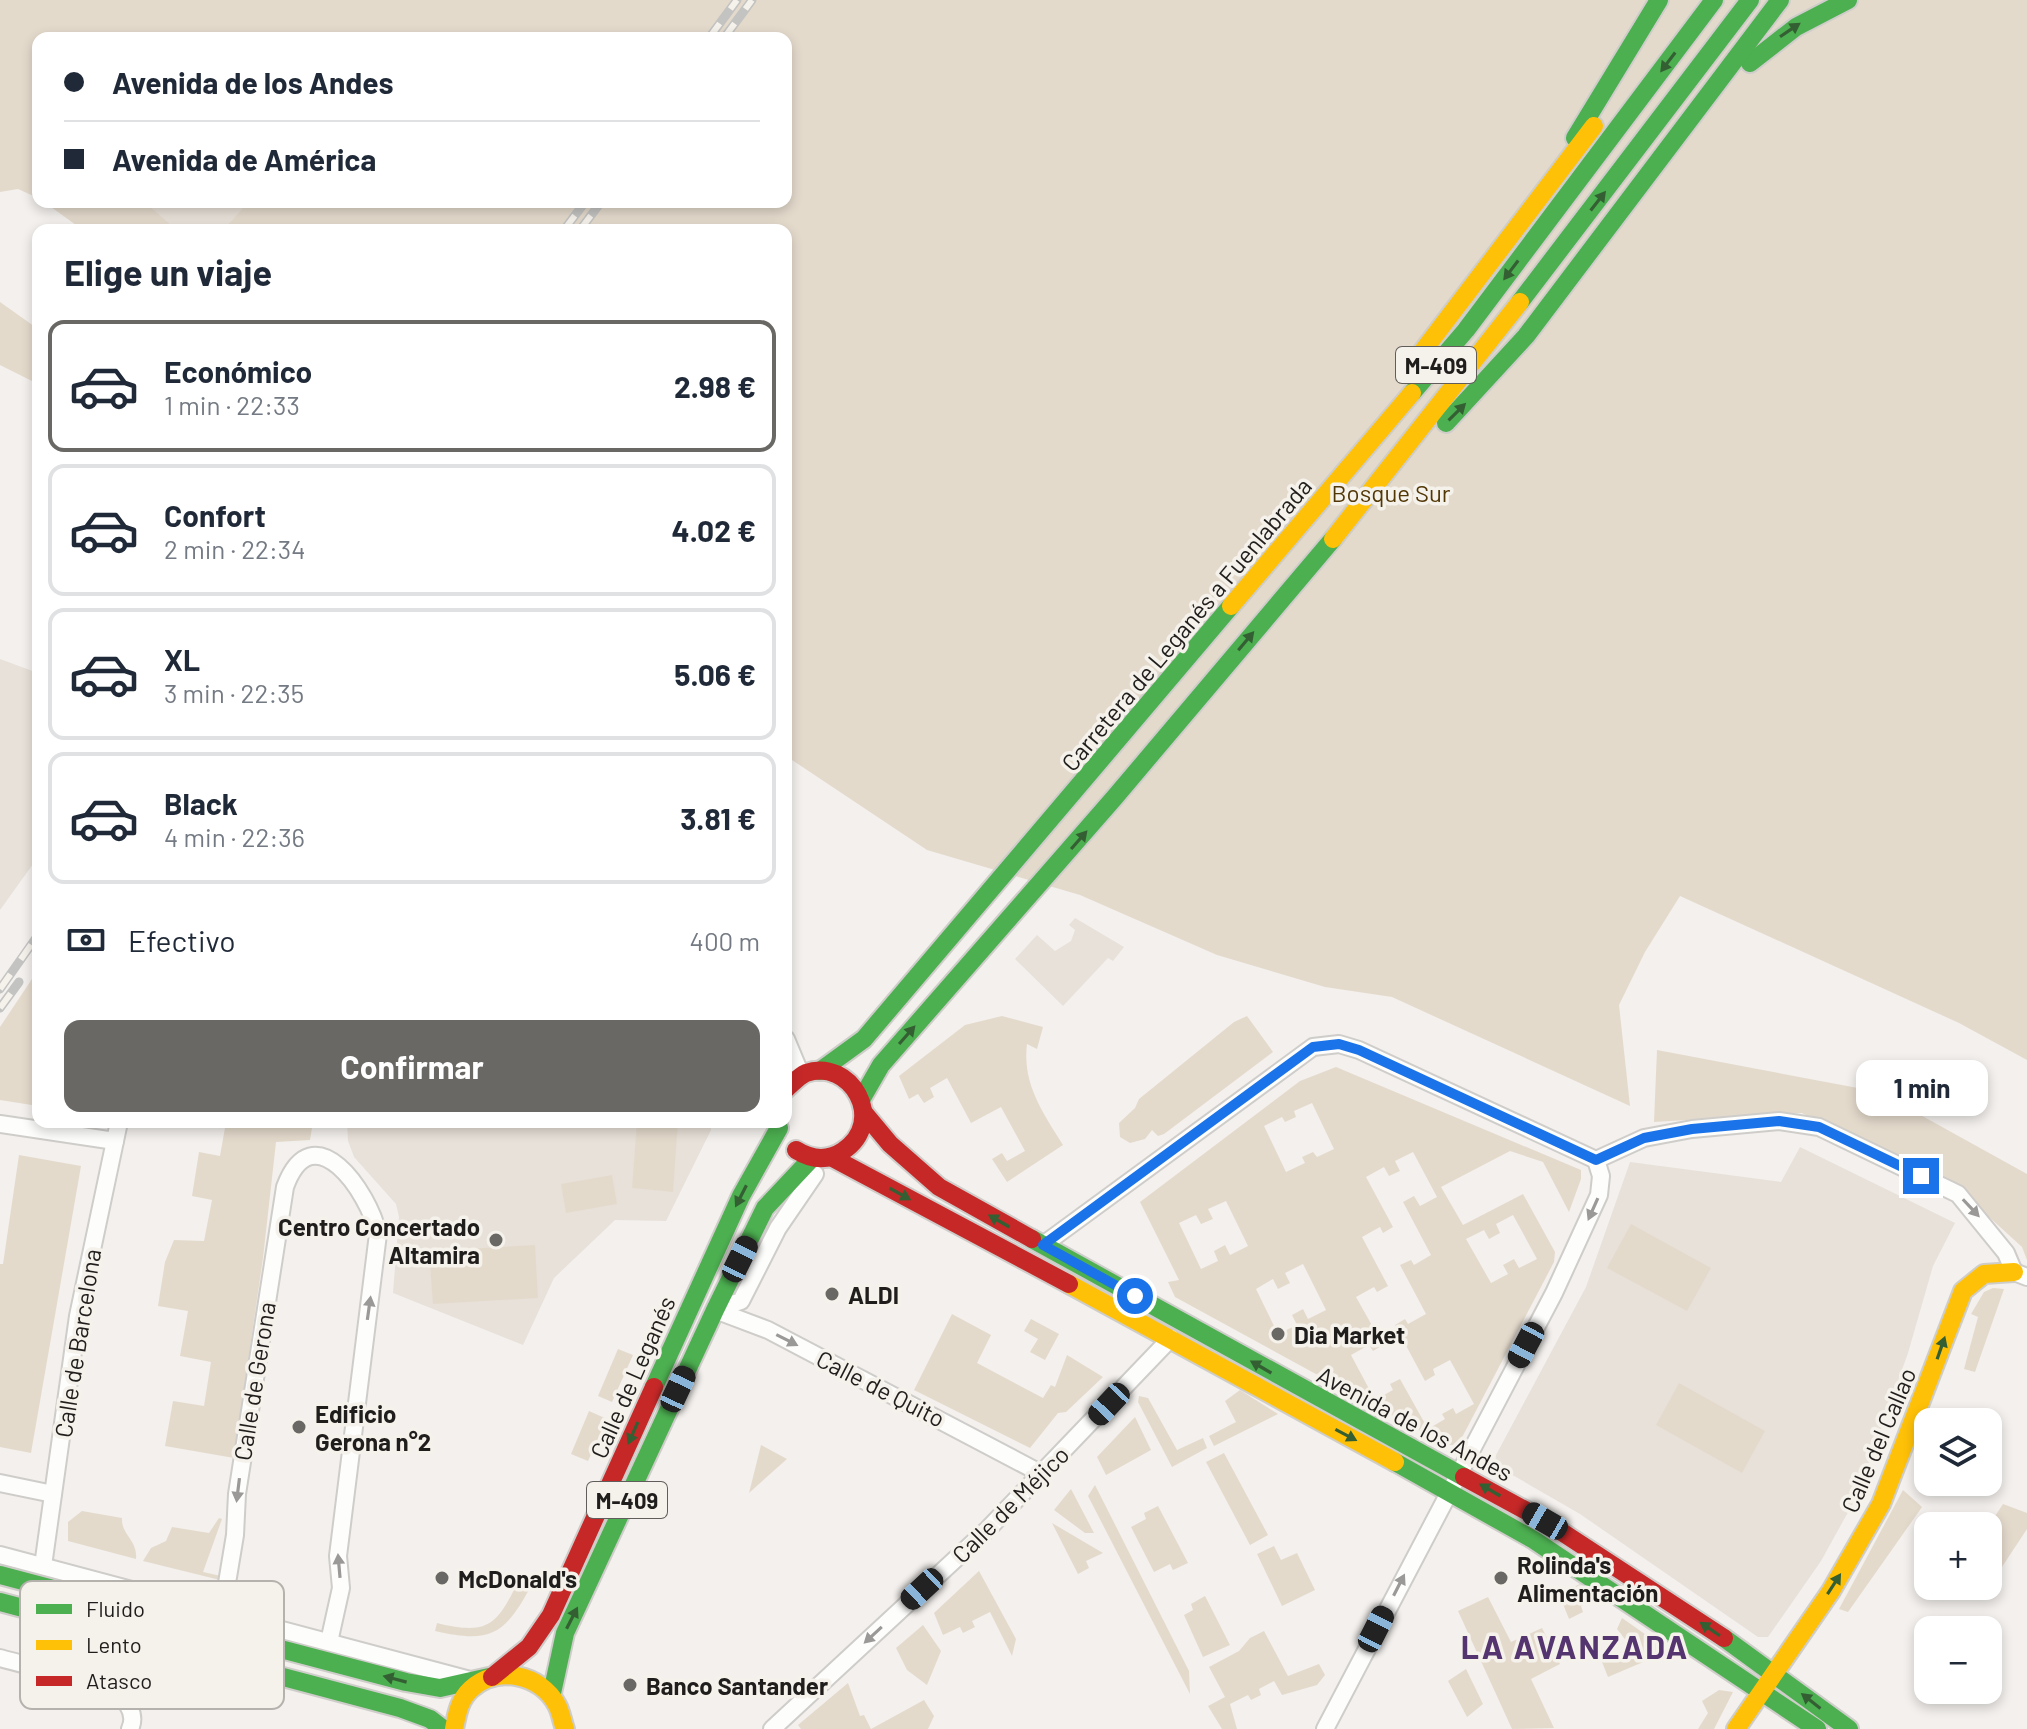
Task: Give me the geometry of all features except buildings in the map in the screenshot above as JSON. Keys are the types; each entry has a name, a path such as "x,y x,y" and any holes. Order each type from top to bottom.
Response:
{"main road":[{"name":"M-409","path":"1520,221 1592,113 1659,0"},
{"name":"Carretera de Leganés a Fuenlabrada","path":"820,1071 864,1039 1466,330 1714,0"},
{"name":"M-409","path":"780,1128 790,1146 823,1158 856,1142 864,1106 881,1065 1078,842 1342,526 1491,340 1750,0"},
{"name":"M-409","path":"1342,526 1474,394 1526,336 1709,98 1780,0"},
{"name":"M-409","path":"1709,98 1776,39 1805,19 1848,0"},
{"name":"M-409","path":"1140,717 1645,59"},
{"name":"M-409","path":"801,1075 820,1071"},
{"name":"Avenida de los Andes","path":"820,1071 838,1074 852,1084 864,1106 919,1172 1043,1245 1458,1471 1605,1558 1774,1673 1849,1729"},
{"path":"792,1083 801,1075"},
{"name":"Calle de Leganés","path":"492,1677 529,1647 556,1604 741,1196 776,1128"},
{"name":"Avenida de los Andes","path":"823,1158 1175,1341 1534,1540 1817,1729"},
{"name":"Calle de Leganés","path":"552,1693 565,1633 765,1208 823,1158"},
{"name":"Calle del Callao","path":"1736,1729 1839,1576 1882,1503 1919,1414 1955,1309 1968,1285 1979,1275 1994,1271 2021,1275"},
{"path":"0,1575 23,1581"},
{"path":"0,1603 20,1608"},
{"path":"284,1650 440,1688 492,1677 525,1676 552,1693 563,1720 578,1729"},
{"path":"284,1677 373,1700 430,1719 443,1729"},
{"name":"M-409","path":"454,1729 458,1707 467,1694 492,1677"}],"street":[{"path":"1043,1245 1313,1047 1339,1044 1387,1063 1596,1160 1601,1176 1599,1195 1572,1255 1325,1729"},
{"path":"792,1053 801,1075"},
{"path":"1596,1160 1644,1138 1692,1129 1779,1121 1819,1127 1958,1194 1987,1227 2021,1275"},
{"path":"0,1124 115,1141"},
{"name":"Calle de Barcelona","path":"43,1566 78,1316 118,1128"},
{"name":"Calle de Gerona","path":"227,1581 235,1535 237,1494 285,1187 293,1165 306,1158 321,1157 342,1166 359,1187 378,1234 341,1525 338,1556 341,1588 329,1642"},
{"name":"Calle de Quito","path":"715,1310 768,1330 1042,1474"},
{"path":"1175,1341 1192,1327"},
{"name":"Calle de Méjico","path":"772,1729 1042,1474 1175,1341"},
{"path":"0,1483 53,1494"},
{"path":"0,1555 100,1581"},
{"path":"284,1630 472,1681"},
{"path":"0,1658 20,1664"},
{"path":"130,1709 133,1723 130,1729"}],"shaded area":[{"path":"152,208 243,208 228,224 166,224 168,222"},
{"path":"0,659 32,671 32,865 0,910"},
{"path":"1075,918 1124,947 1113,961 1108,958 1063,1006 1015,959 1037,935 1055,951 1071,941 1075,930 1069,925"},
{"name":"Centro Concertado Altamira","path":"347,1128 711,1128 666,1221 615,1220 554,1278 523,1345 393,1293 399,1217 396,1204 354,1157"},
{"path":"1800,1147 1955,1223 1933,1266 1908,1353 1857,1496 1821,1561 1768,1637 1758,1637 1580,1514 1495,1465 1496,1455 1586,1287 1630,1162 1781,1182"}],"green space":[{"name":"Bosque Sur","path":"0,0 2027,0 2027,1060 1959,1023 1680,896 1645,952 1619,1005 1630,1106 1392,997 1325,987 1217,955 1080,895 927,850 792,760 792,224 228,224 243,208 792,208 792,32 32,32 32,195 18,189 0,192"},
{"path":"52,208 152,208 169,223 168,224 75,224"},
{"path":"0,302 32,325 32,381 0,365"},
{"path":"32,979 32,1105 0,1100 0,1027"},
{"path":"1002,1016 1043,1027 1037,1049 1027,1044 1028,1072 1036,1098 1063,1145 1007,1182 992,1159 1002,1153 1007,1161 1025,1151 1001,1107 971,1123 947,1078 930,1088 934,1097 924,1103 918,1094 909,1099 899,1076 965,1025"},
{"path":"1247,1016 1273,1052 1164,1134 1158,1136 1152,1130 1145,1139 1130,1143 1120,1137 1119,1123 1135,1108 1139,1099 1234,1022"},
{"path":"1657,1050 1879,1092 2027,1174 2027,1260 2022,1247 1966,1196 1802,1113 1654,1122"},
{"path":"1336,1067 1581,1170 1581,1179 1569,1212 1543,1162 1510,1151 1441,1187 1463,1225 1523,1194 1555,1252 1554,1262 1458,1445 1446,1445 1175,1297 1168,1282 1179,1280 1140,1202 1300,1081","holes":["1312,1103 1334,1149 1317,1157 1313,1152 1302,1157 1305,1163 1286,1172 1264,1126 1282,1117 1285,1122 1296,1117 1294,1111","1413,1152 1437,1197 1420,1206 1414,1196 1403,1202 1431,1255 1414,1265 1411,1260 1400,1265 1426,1314 1408,1324 1405,1319 1395,1325 1425,1381 1435,1375 1433,1369 1450,1360 1474,1404 1456,1414 1453,1408 1442,1414 1445,1419 1428,1429 1400,1379 1390,1384 1393,1390 1375,1400 1351,1355 1369,1345 1373,1351 1383,1345 1356,1297 1374,1287 1377,1292 1388,1286 1362,1237 1380,1227 1383,1233 1393,1227 1366,1177 1384,1167 1389,1176 1400,1171 1395,1161","1226,1201 1248,1246 1230,1255 1225,1245 1214,1251 1218,1261 1201,1269 1179,1223 1196,1215 1201,1224 1213,1219 1208,1209","1513,1215 1537,1259 1519,1268 1514,1259 1503,1265 1508,1274 1491,1283 1466,1239 1484,1230 1489,1239 1500,1233 1496,1224","1303,1264 1326,1310 1308,1319 1303,1309 1292,1315 1297,1325 1278,1334 1256,1289 1273,1279 1278,1289 1290,1283 1285,1273"]},
{"path":"225,1128 312,1128 310,1140 276,1142 234,1458 165,1446 173,1401 204,1406 211,1362 180,1356 188,1311 158,1306 165,1262 174,1240 204,1241 212,1200 192,1196 199,1152 220,1156"},
{"path":"637,1128 678,1128 673,1192 632,1188"},
{"path":"19,1155 81,1166 31,1453 0,1447 0,1264 3,1264"},
{"path":"612,1175 617,1204 566,1213 561,1184"},
{"path":"1631,1224 1711,1268 1687,1311 1607,1268"},
{"path":"535,1245 538,1298 433,1304 429,1251"},
{"path":"1993,1288 2004,1289 1975,1372 1964,1369 1978,1317 1971,1314 1984,1292"},
{"path":"952,1314 991,1335 977,1363 1043,1398 1051,1385 1055,1387 1067,1355 1103,1377 1066,1412 1058,1413 1030,1448 914,1390"},
{"path":"1031,1319 1059,1334 1045,1360 1030,1352 1038,1339 1024,1331"},
{"path":"618,1349 633,1355 612,1402 598,1396"},
{"path":"1679,1383 1765,1431 1742,1473 1656,1425"},
{"path":"1240,1390 1278,1414 1214,1446 1209,1436 1236,1422 1225,1401"},
{"path":"1139,1396 1148,1398 1177,1450 1203,1438 1207,1448 1172,1467 1138,1402"},
{"path":"589,1411 607,1419 588,1461 571,1454"},
{"path":"1135,1417 1151,1450 1106,1475 1097,1457"},
{"path":"761,1445 787,1459 749,1493"},
{"path":"1224,1453 1268,1535 1250,1545 1206,1462"},
{"path":"1095,1485 1189,1671 1190,1694 1088,1496"},
{"path":"1071,1489 1094,1533 1085,1533 1054,1510"},
{"path":"1903,1490 1922,1507 1914,1512 1914,1518 1848,1612 1839,1609"},
{"path":"2003,1504 2027,1513 2027,1529 2002,1567 2002,1512 1998,1512"},
{"path":"1158,1506 1188,1563 1173,1570 1170,1564 1154,1572 1131,1527 1146,1519 1144,1513"},
{"path":"82,1511 122,1518 124,1529 135,1547 136,1559 68,1541 68,1522"},
{"path":"219,1518 222,1519 203,1572 221,1576 220,1580 143,1561 151,1548 166,1541 172,1527 209,1533"},
{"path":"1052,1523 1103,1553 1086,1561 1089,1568 1078,1574"},
{"path":"1274,1546 1281,1560 1297,1553 1315,1590 1282,1606 1257,1554"},
{"path":"979,1571 1016,1639 1012,1656 990,1612 972,1621 975,1627 963,1633 960,1627 943,1635 934,1613"},
{"path":"519,1580 531,1586 504,1625 483,1635 454,1635 435,1631 437,1623 469,1628 490,1623 504,1607"},
{"path":"1580,1584 1597,1599 1581,1606 1583,1612 1569,1619 1559,1594"},
{"path":"1205,1596 1230,1645 1203,1657 1184,1615 1193,1610 1191,1604"},
{"path":"1488,1597 1511,1642 1542,1628 1560,1664 1531,1679 1554,1728 1512,1729 1458,1611"},
{"path":"1622,1618 1669,1651 1608,1677 1602,1662 1631,1647 1617,1629"},
{"path":"923,1625 941,1651 927,1685 907,1670 896,1648"},
{"path":"1264,1631 1288,1676 1319,1664 1325,1675 1317,1685 1282,1695 1274,1681 1259,1689 1261,1695 1251,1700 1248,1695 1230,1704 1237,1729 1222,1729 1208,1706 1225,1697 1209,1667 1239,1651 1250,1638"},
{"path":"1466,1669 1483,1704 1467,1717 1448,1681"},
{"path":"848,1683 860,1716 864,1715 871,1729 801,1729 798,1725"},
{"path":"1719,1690 1733,1692 1714,1729 1698,1729 1708,1713 1702,1701"},
{"path":"924,1700 934,1716 928,1729 871,1729"}],"railway":[{"path":"713,32 737,0"},
{"path":"728,32 752,0"},
{"path":"568,224 580,208"},
{"path":"584,224 596,208"},
{"path":"0,989 32,944"},
{"path":"0,1008 19,982"}],"traffic: fast":[{"path":"1575,138 1659,0"},
{"path":"1412,393 1466,330 1714,0"},
{"path":"1520,302 1750,0"},
{"path":"1446,423 1526,336 1780,0"},
{"path":"1750,63 1796,27 1848,0"},
{"path":"862,1098 881,1065 1115,797 1333,539"},
{"path":"820,1071 864,1039 1231,606"},
{"path":"654,1387 741,1196 779,1128"},
{"path":"552,1693 565,1633 715,1310 765,1208 812,1158"},
{"path":"1032,1239 1464,1477"},
{"path":"1395,1462 1534,1540 1817,1729"},
{"path":"0,1575 23,1581"},
{"path":"0,1602 20,1607"},
{"path":"1724,1638 1849,1729"},
{"path":"284,1650 440,1688 489,1677"},
{"path":"284,1677 400,1708 430,1719 443,1729"}],"traffic: slow":[{"path":"1410,368 1594,126"},
{"path":"1333,539 1520,302"},
{"path":"1231,606 1412,393"},
{"path":"1736,1729 1831,1591 1881,1504 1963,1291 1984,1274 2014,1272"},
{"path":"1069,1284 1395,1462"},
{"path":"454,1729 467,1693 482,1682 505,1675 530,1680 550,1694 565,1729"}],"traffic: jam":[{"path":"792,1084 806,1073 822,1071 837,1074 858,1095 863,1109 862,1124 856,1138 843,1151 820,1158 796,1150"},
{"path":"865,1114 890,1144 939,1187 1032,1239"},
{"path":"831,1157 1069,1284"},
{"path":"492,1677 529,1647 551,1615 654,1387"},
{"path":"1464,1477 1545,1521 1724,1638"}],"place":[{"name":"Centro Concertado Altamira","path":"496,1240"},
{"name":"ALDI","path":"832,1294"},
{"name":"Dia Market","path":"1278,1334"},
{"name":"Edificio Gerona n°2","path":"299,1427"},
{"name":"McDonald's","path":"442,1578"},
{"name":"Rolinda's Alimentación","path":"1501,1578"},
{"name":"Banco Santander","path":"630,1685"}],"district":[{"name":"LA AVANZADA","path":"1575,1646"}],"route":[{"path":"1135,1296 1043,1245 1313,1047 1339,1044 1359,1050 1596,1160 1644,1138 1692,1129 1779,1121 1819,1127 1921,1176"}]}
